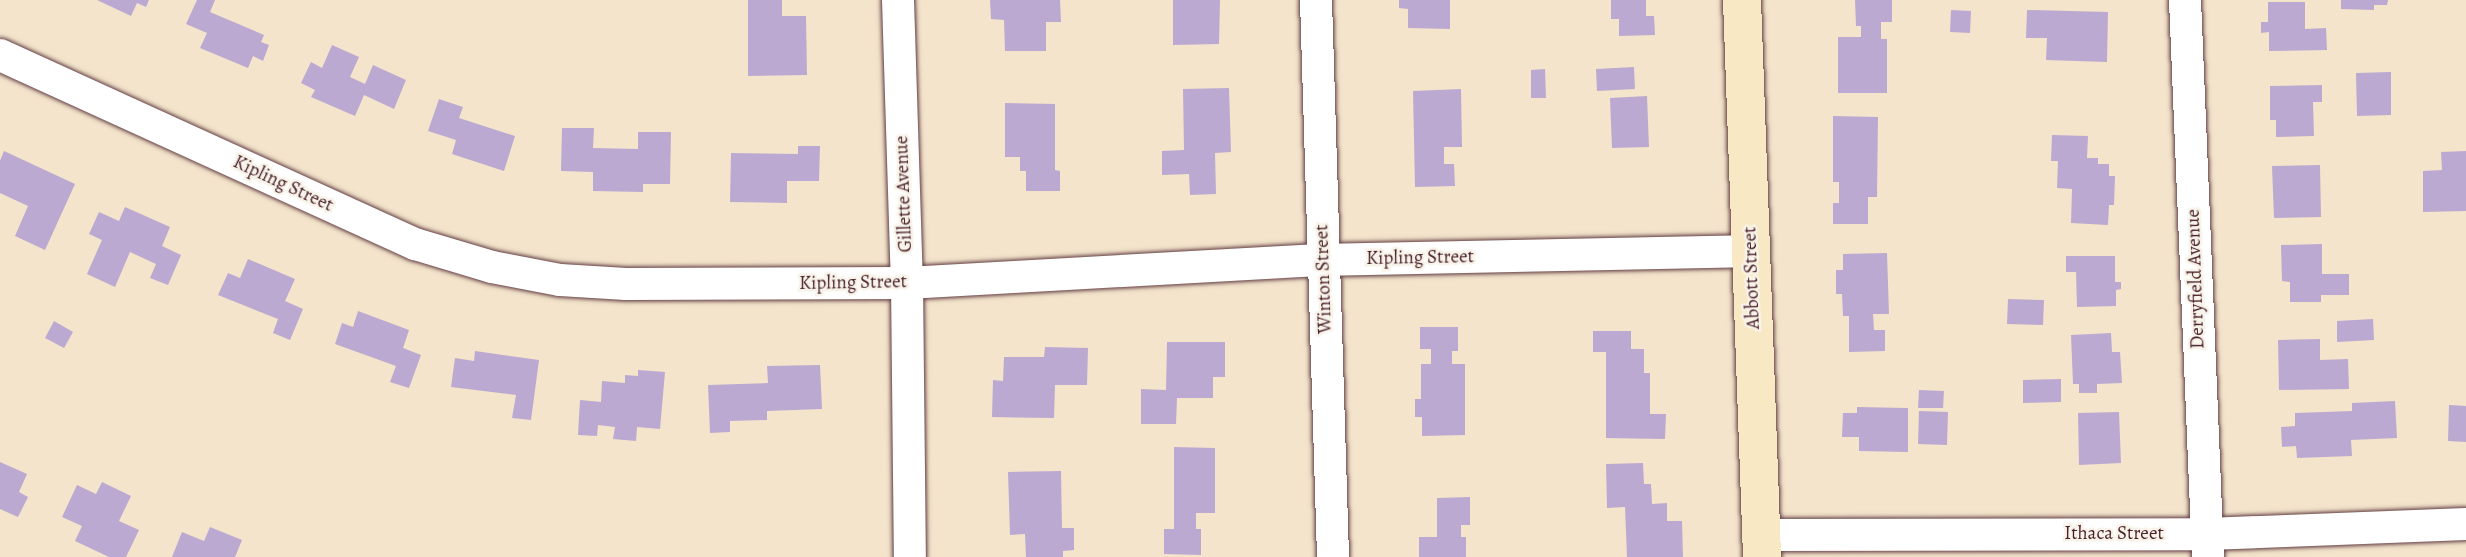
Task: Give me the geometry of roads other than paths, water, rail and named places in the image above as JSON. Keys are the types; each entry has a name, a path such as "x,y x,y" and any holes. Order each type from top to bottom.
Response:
{"street":[{"name":"Gillette Avenue","path":"898,0 907,283 910,557"},
{"name":"Winton Street","path":"1316,0 1333,557"},
{"name":"Abbott Street","path":"1742,0 1762,546"},
{"name":"Derryfield Avenue","path":"2185,0 2207,545"},
{"name":"Kipling Street","path":"0,55 415,244 492,267 595,283 907,283 1323,260 1752,251"},
{"name":"Ithaca Street","path":"1762,546 2207,545 2466,524"}]}
